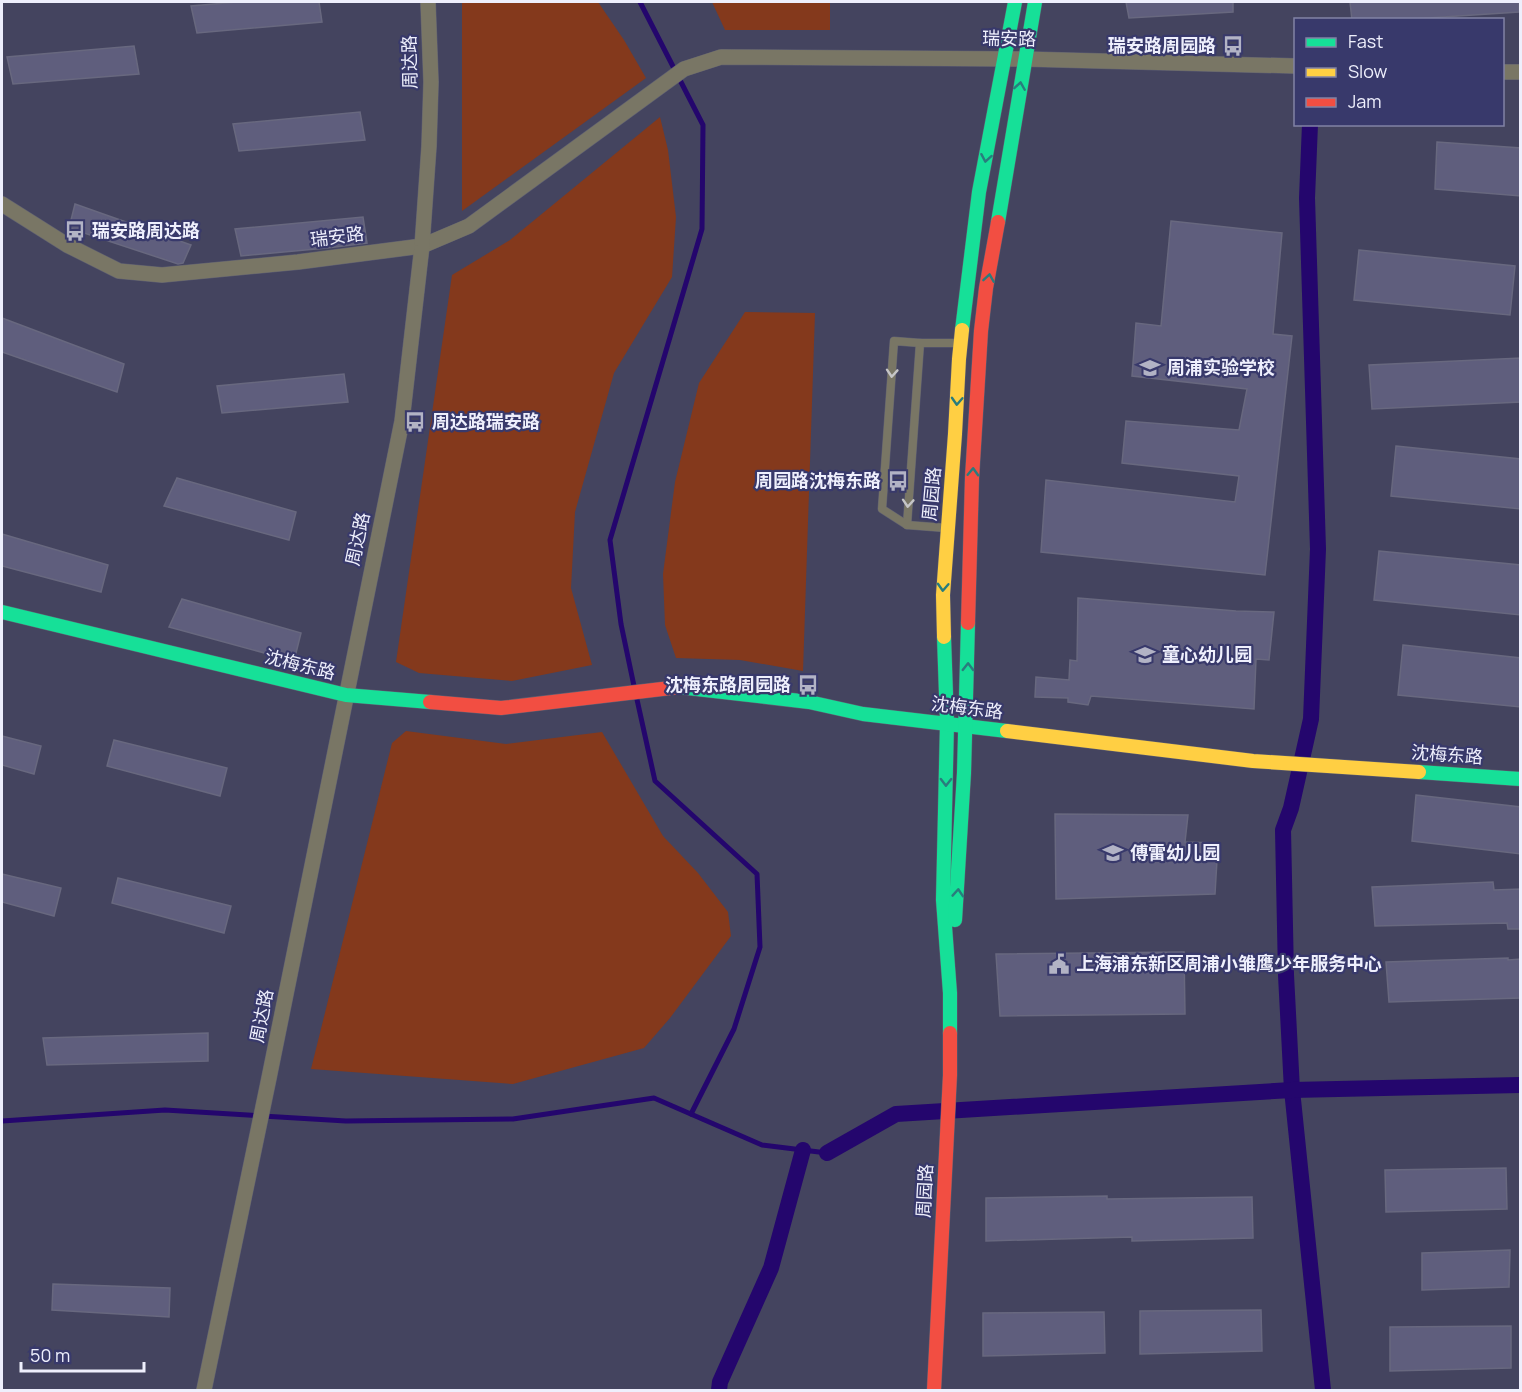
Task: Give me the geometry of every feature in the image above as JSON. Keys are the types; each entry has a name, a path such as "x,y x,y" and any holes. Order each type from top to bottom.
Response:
{"street":[{"name":"周达路","path":"204,1390 402,421 422,246 429,146 428,2"},
{"name":"周园路","path":"950,993 943,900 947,723 943,595 947,528 961,343 979,192 1015,2"},
{"name":"周园路","path":"934,1390 950,1075 950,993 967,726 976,402 982,328 1035,2"},
{"name":"瑞安路","path":"2,204 67,245 119,271 162,275 297,262 422,246 470,225 684,69 722,57 1024,59 1294,66"},
{"path":"1504,72 1521,72"},
{"name":"沈梅东路","path":"2,612 346,695 501,708 677,687 809,702 863,714 1253,761 1521,779"}],"lane":[{"path":"947,528 907,525 882,509 894,341 961,343"},
{"path":"907,525 920,343"}],"shaded area":[{"path":"462,2 598,2 646,78 462,211"},
{"path":"712,2 830,2 830,30 725,30"},
{"path":"660,117 668,150 676,217 672,277 614,373 575,512 571,588 592,665 512,681 419,673 396,662 452,275 510,240"},
{"path":"745,312 815,313 803,671 740,660 676,658 665,625 663,574 675,482 699,383"},
{"path":"406,731 506,744 602,732 663,836 698,873 728,912 731,936 670,1018 644,1048 513,1084 311,1069 392,743"}],"building":[{"path":"237,2 319,2 322,22 197,33 191,6"},
{"path":"1126,2 1233,2 1233,12 1129,18"},
{"path":"1350,2 1519,2 1519,12 1428,18 1352,18"},
{"path":"134,46 139,74 13,84 7,57"},
{"path":"360,112 365,140 239,151 233,124"},
{"path":"1437,142 1521,148 1521,196 1435,189"},
{"path":"75,204 191,245 183,263 178,264 69,228"},
{"path":"363,217 367,243 327,248 241,256 235,229"},
{"path":"1171,221 1282,233 1273,334 1292,336 1265,575 1041,552 1046,480 1235,502 1239,476 1122,463 1126,421 1239,430 1247,389 1132,376 1136,323 1161,326"},
{"path":"1359,250 1515,266 1510,315 1354,300"},
{"path":"2,318 124,364 117,392 2,352"},
{"path":"1521,358 1521,402 1372,409 1369,365"},
{"path":"344,374 348,402 222,413 217,386"},
{"path":"1396,446 1521,459 1521,509 1391,496"},
{"path":"177,478 296,512 289,540 164,506"},
{"path":"2,534 108,565 101,592 2,566"},
{"path":"1379,551 1521,565 1521,615 1374,600"},
{"name":"童心幼儿园","path":"1078,598 1274,612 1269,660 1256,659 1254,709 1091,696 1088,705 1068,702 1068,698 1035,697 1036,677 1069,680 1070,660 1077,661"},
{"path":"182,599 301,633 294,661 169,627"},
{"path":"1403,645 1521,658 1521,707 1398,695"},
{"path":"2,736 41,746 34,774 2,765"},
{"path":"114,740 227,768 220,796 107,766"},
{"path":"1416,795 1521,807 1521,854 1412,841"},
{"name":"傅雷幼儿园","path":"1055,814 1188,815 1185,842 1218,843 1215,894 1056,899"},
{"path":"2,874 61,888 54,916 2,902"},
{"path":"118,878 231,906 224,933 112,903"},
{"path":"1493,882 1494,890 1521,889 1521,929 1508,929 1507,923 1375,926 1372,887"},
{"path":"1184,952 1185,1014 1000,1016 996,954"},
{"path":"1508,958 1508,960 1521,959 1521,998 1389,1002 1386,962"},
{"path":"208,1033 208,1061 47,1065 43,1038"},
{"path":"1506,1168 1507,1209 1386,1212 1385,1170"},
{"path":"1107,1196 1107,1199 1252,1197 1253,1238 1132,1241 1132,1237 986,1241 986,1198"},
{"path":"1510,1250 1509,1287 1422,1290 1422,1253"},
{"path":"53,1284 170,1288 169,1317 52,1310"},
{"path":"1261,1310 1262,1351 1140,1354 1140,1311"},
{"path":"1104,1312 1105,1353 983,1356 983,1313"},
{"path":"1511,1326 1511,1368 1390,1371 1390,1327"}],"waterway":[{"path":"634,686 621,624 610,540 702,229 703,125 640,2"},
{"path":"1310,126 1307,198 1318,549 1311,719 1291,808 1283,830 1286,975 1292,1090 1323,1390"},
{"path":"636,695 655,781 757,874 760,947 734,1029 691,1114"},
{"path":"827,1153 896,1114 1292,1090 1520,1085"},
{"path":"2,1121 165,1110 346,1121 513,1119 654,1098 762,1145 827,1153"},
{"path":"719,1390 720,1382 771,1268 803,1150"}],"traffic: fast":[{"path":"962,330 979,192 1015,2"},
{"path":"998,222 1035,2"},
{"path":"2,612 346,695 430,702"},
{"path":"955,920 964,773 968,623"},
{"path":"944,637 947,723 943,900 950,993 950,1033"},
{"path":"679,687 809,702 863,714 1007,731"},
{"path":"1419,772 1520,779"}],"traffic: slow":[{"path":"944,637 943,595 962,330"},
{"path":"1007,731 1253,761 1419,772"}],"traffic: jam":[{"path":"968,623 972,478 981,331 998,222"},
{"path":"430,702 501,708 679,687"},
{"path":"934,1390 950,1075 950,1033"}],"place":[{"name":"瑞安路周园路","path":"1233,46"},
{"name":"瑞安路周达路","path":"75,231"},
{"name":"周浦实验学校","path":"1150,368"},
{"name":"周达路瑞安路","path":"415,422"},
{"name":"周园路沈梅东路","path":"898,481"},
{"name":"童心幼儿园","path":"1145,655"},
{"name":"沈梅东路周园路","path":"808,685"},
{"name":"傅雷幼儿园","path":"1113,853"},
{"name":"上海浦东新区周浦小雏鹰少年服务中心","path":"1059,964"}]}
